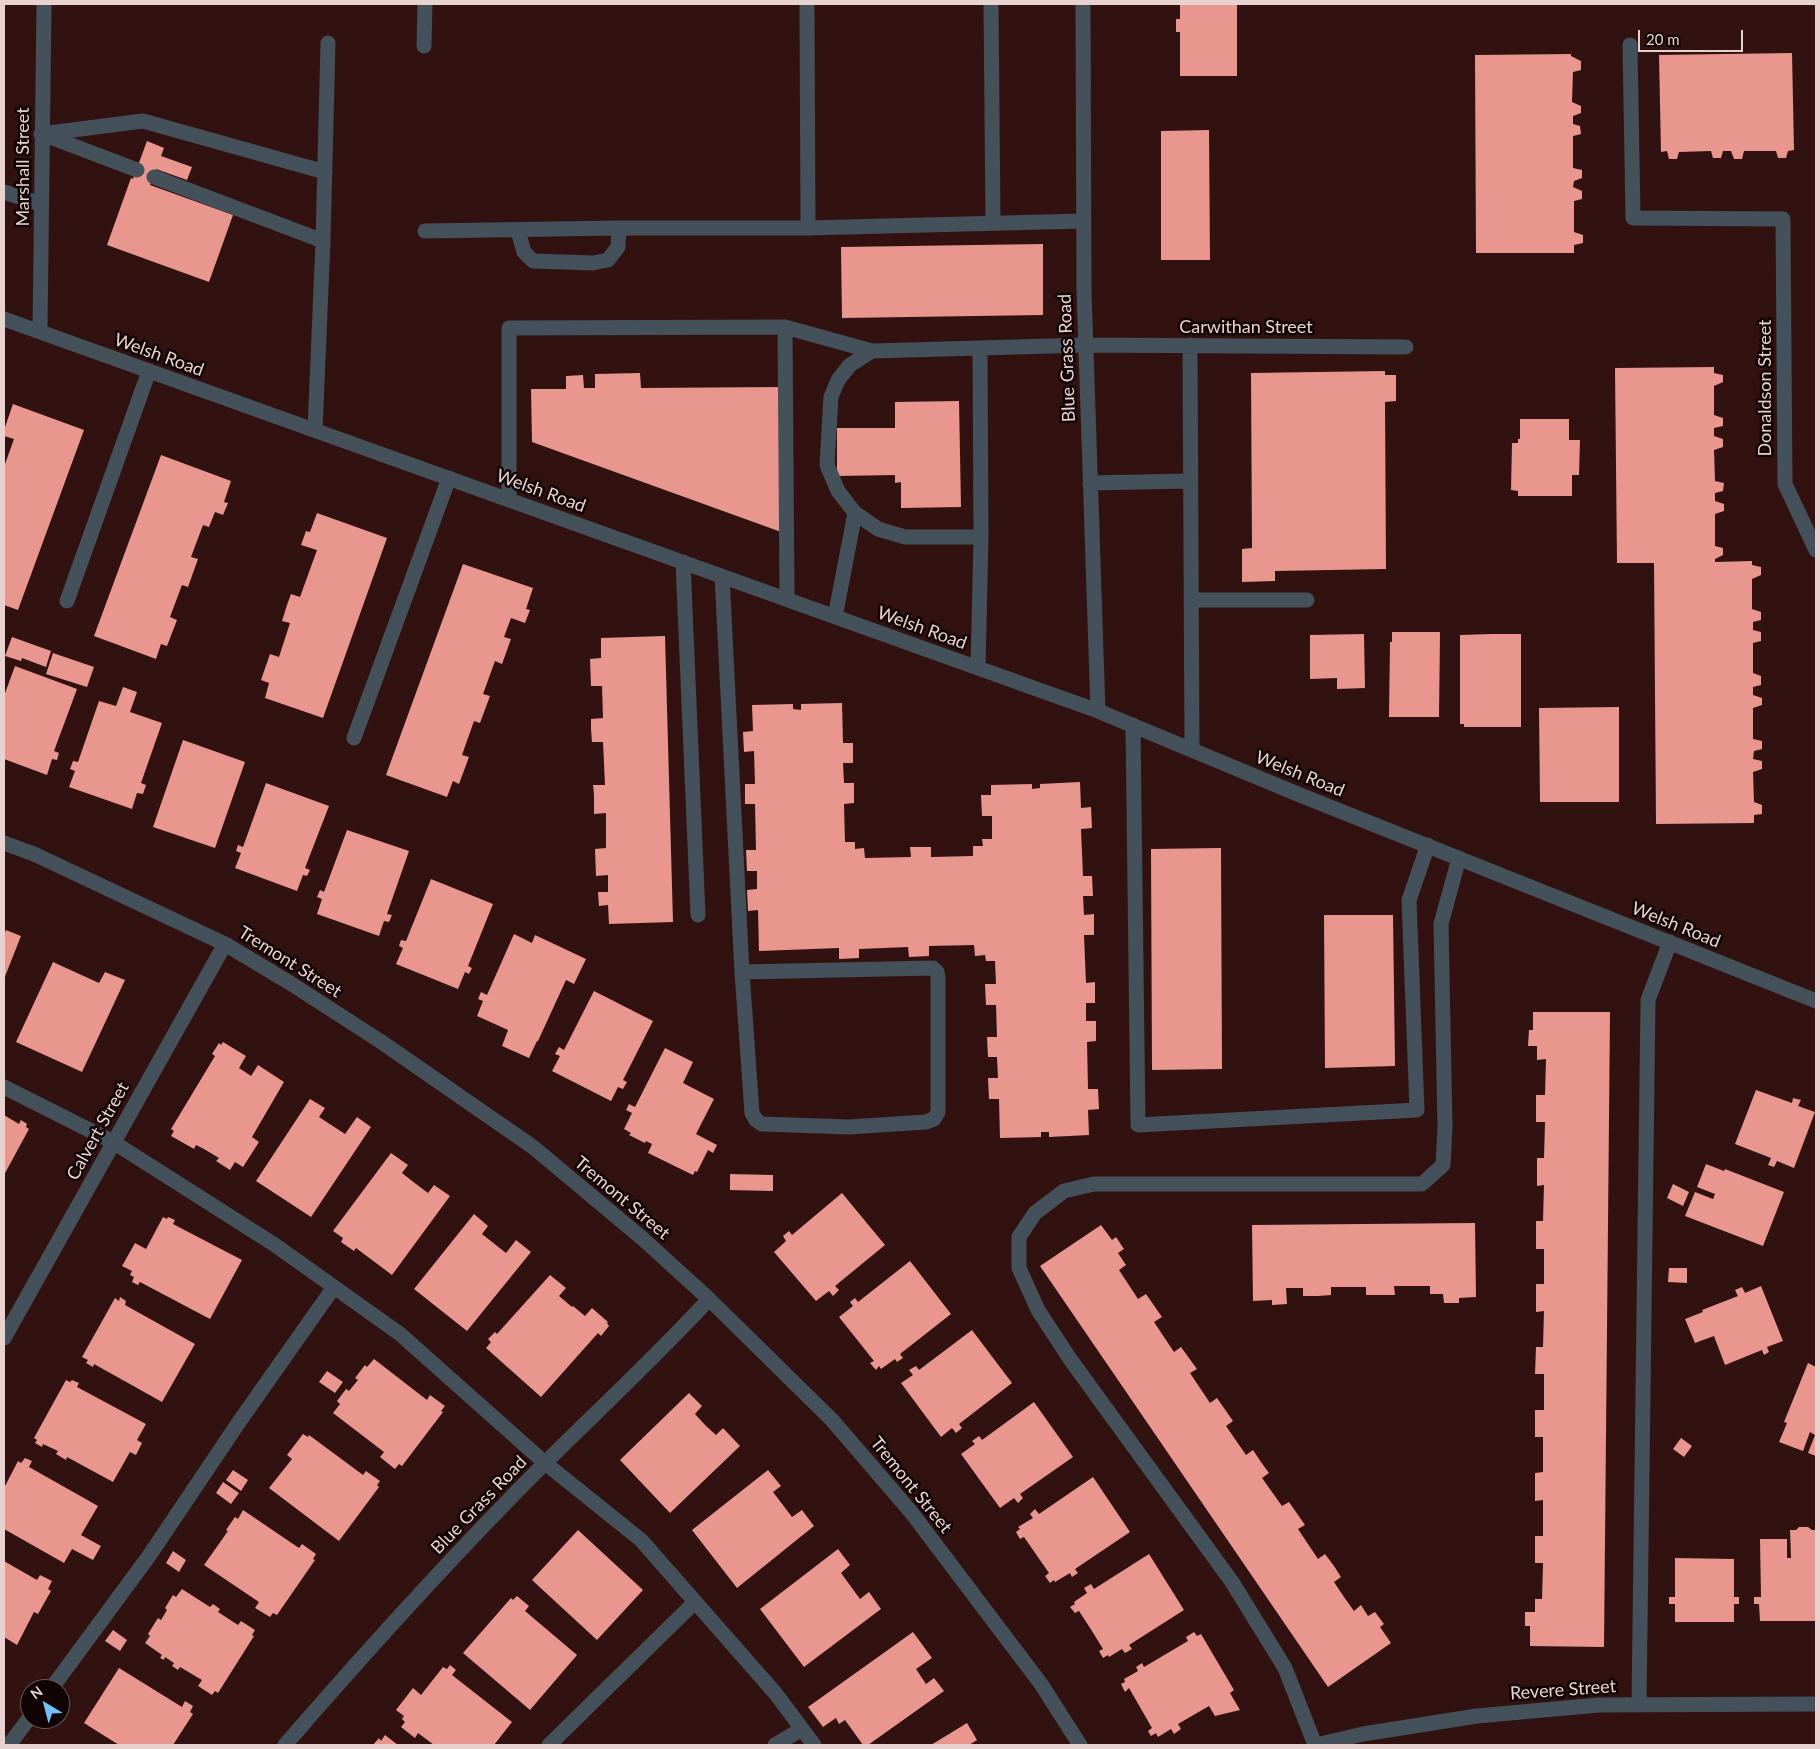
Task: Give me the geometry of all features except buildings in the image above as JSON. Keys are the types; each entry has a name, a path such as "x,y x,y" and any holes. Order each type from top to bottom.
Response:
{"street":[{"name":"Marshall Street","path":"40,331 44,4"},
{"path":"424,4 424,46"},
{"path":"806,4 808,228"},
{"path":"991,4 993,222"},
{"name":"Blue Grass Road","path":"1083,4 1083,221 1098,711"},
{"path":"315,430 323,241 328,42"},
{"name":"Donaldson Street","path":"1630,45 1633,218 1783,219 1785,484 1815,542"},
{"path":"41,134 143,121 325,172"},
{"path":"41,134 136,170"},
{"path":"154,177 323,241"},
{"path":"4,192 41,204"},
{"path":"425,231 808,228 1083,221"},
{"path":"518,231 524,252 533,261 593,263 608,260 618,247 619,228"},
{"name":"Welsh Road","path":"4,319 1098,711 1816,1002"},
{"path":"509,500 509,328 785,326 872,351"},
{"path":"785,326 787,599"},
{"name":"Carwithan Street","path":"872,351 1086,345 1406,347"},
{"path":"1190,345 1192,750"},
{"path":"978,668 981,537 980,348"},
{"path":"872,351 850,365 838,380 831,397 827,465 838,491 855,513 878,529 906,537 981,537"},
{"path":"67,601 149,371"},
{"path":"354,738 450,478"},
{"path":"1090,483 1190,481"},
{"path":"835,616 855,513"},
{"path":"683,562 698,915"},
{"path":"722,576 742,972 752,1113 756,1120 762,1124 849,1127 926,1122 934,1119 938,1112 938,977 937,972 933,968 742,972"},
{"path":"1191,600 1307,600"},
{"path":"1132,726 1138,1125 1417,1110 1409,900 1428,845"},
{"name":"Tremont Street","path":"4,843 34,854 225,944 380,1041 533,1148 643,1239 709,1300 832,1420 911,1512 1040,1684 1080,1745"},
{"path":"1315,1745 1285,1668 1232,1582 1070,1359 1038,1310 1019,1268 1019,1237 1035,1213 1064,1192 1094,1184 1422,1184 1443,1165 1445,1127 1441,924 1459,858"},
{"path":"1639,1705 1648,1000 1670,942"},
{"name":"Calvert Street","path":"4,1338 225,944"},
{"path":"4,1087 113,1142 275,1245 400,1334 545,1463 641,1540 776,1694 814,1745"},
{"path":"58,1679 149,1556 239,1422 334,1287"},
{"name":"Blue Grass Road","path":"285,1745 380,1636 545,1463 672,1339 709,1300"},
{"path":"549,1745 695,1602"},
{"name":"Revere Street","path":"1315,1745 1363,1734 1476,1716 1598,1705 1816,1704"},
{"path":"776,1745 802,1728"},
{"path":"9,1745 21,1729"}]}
